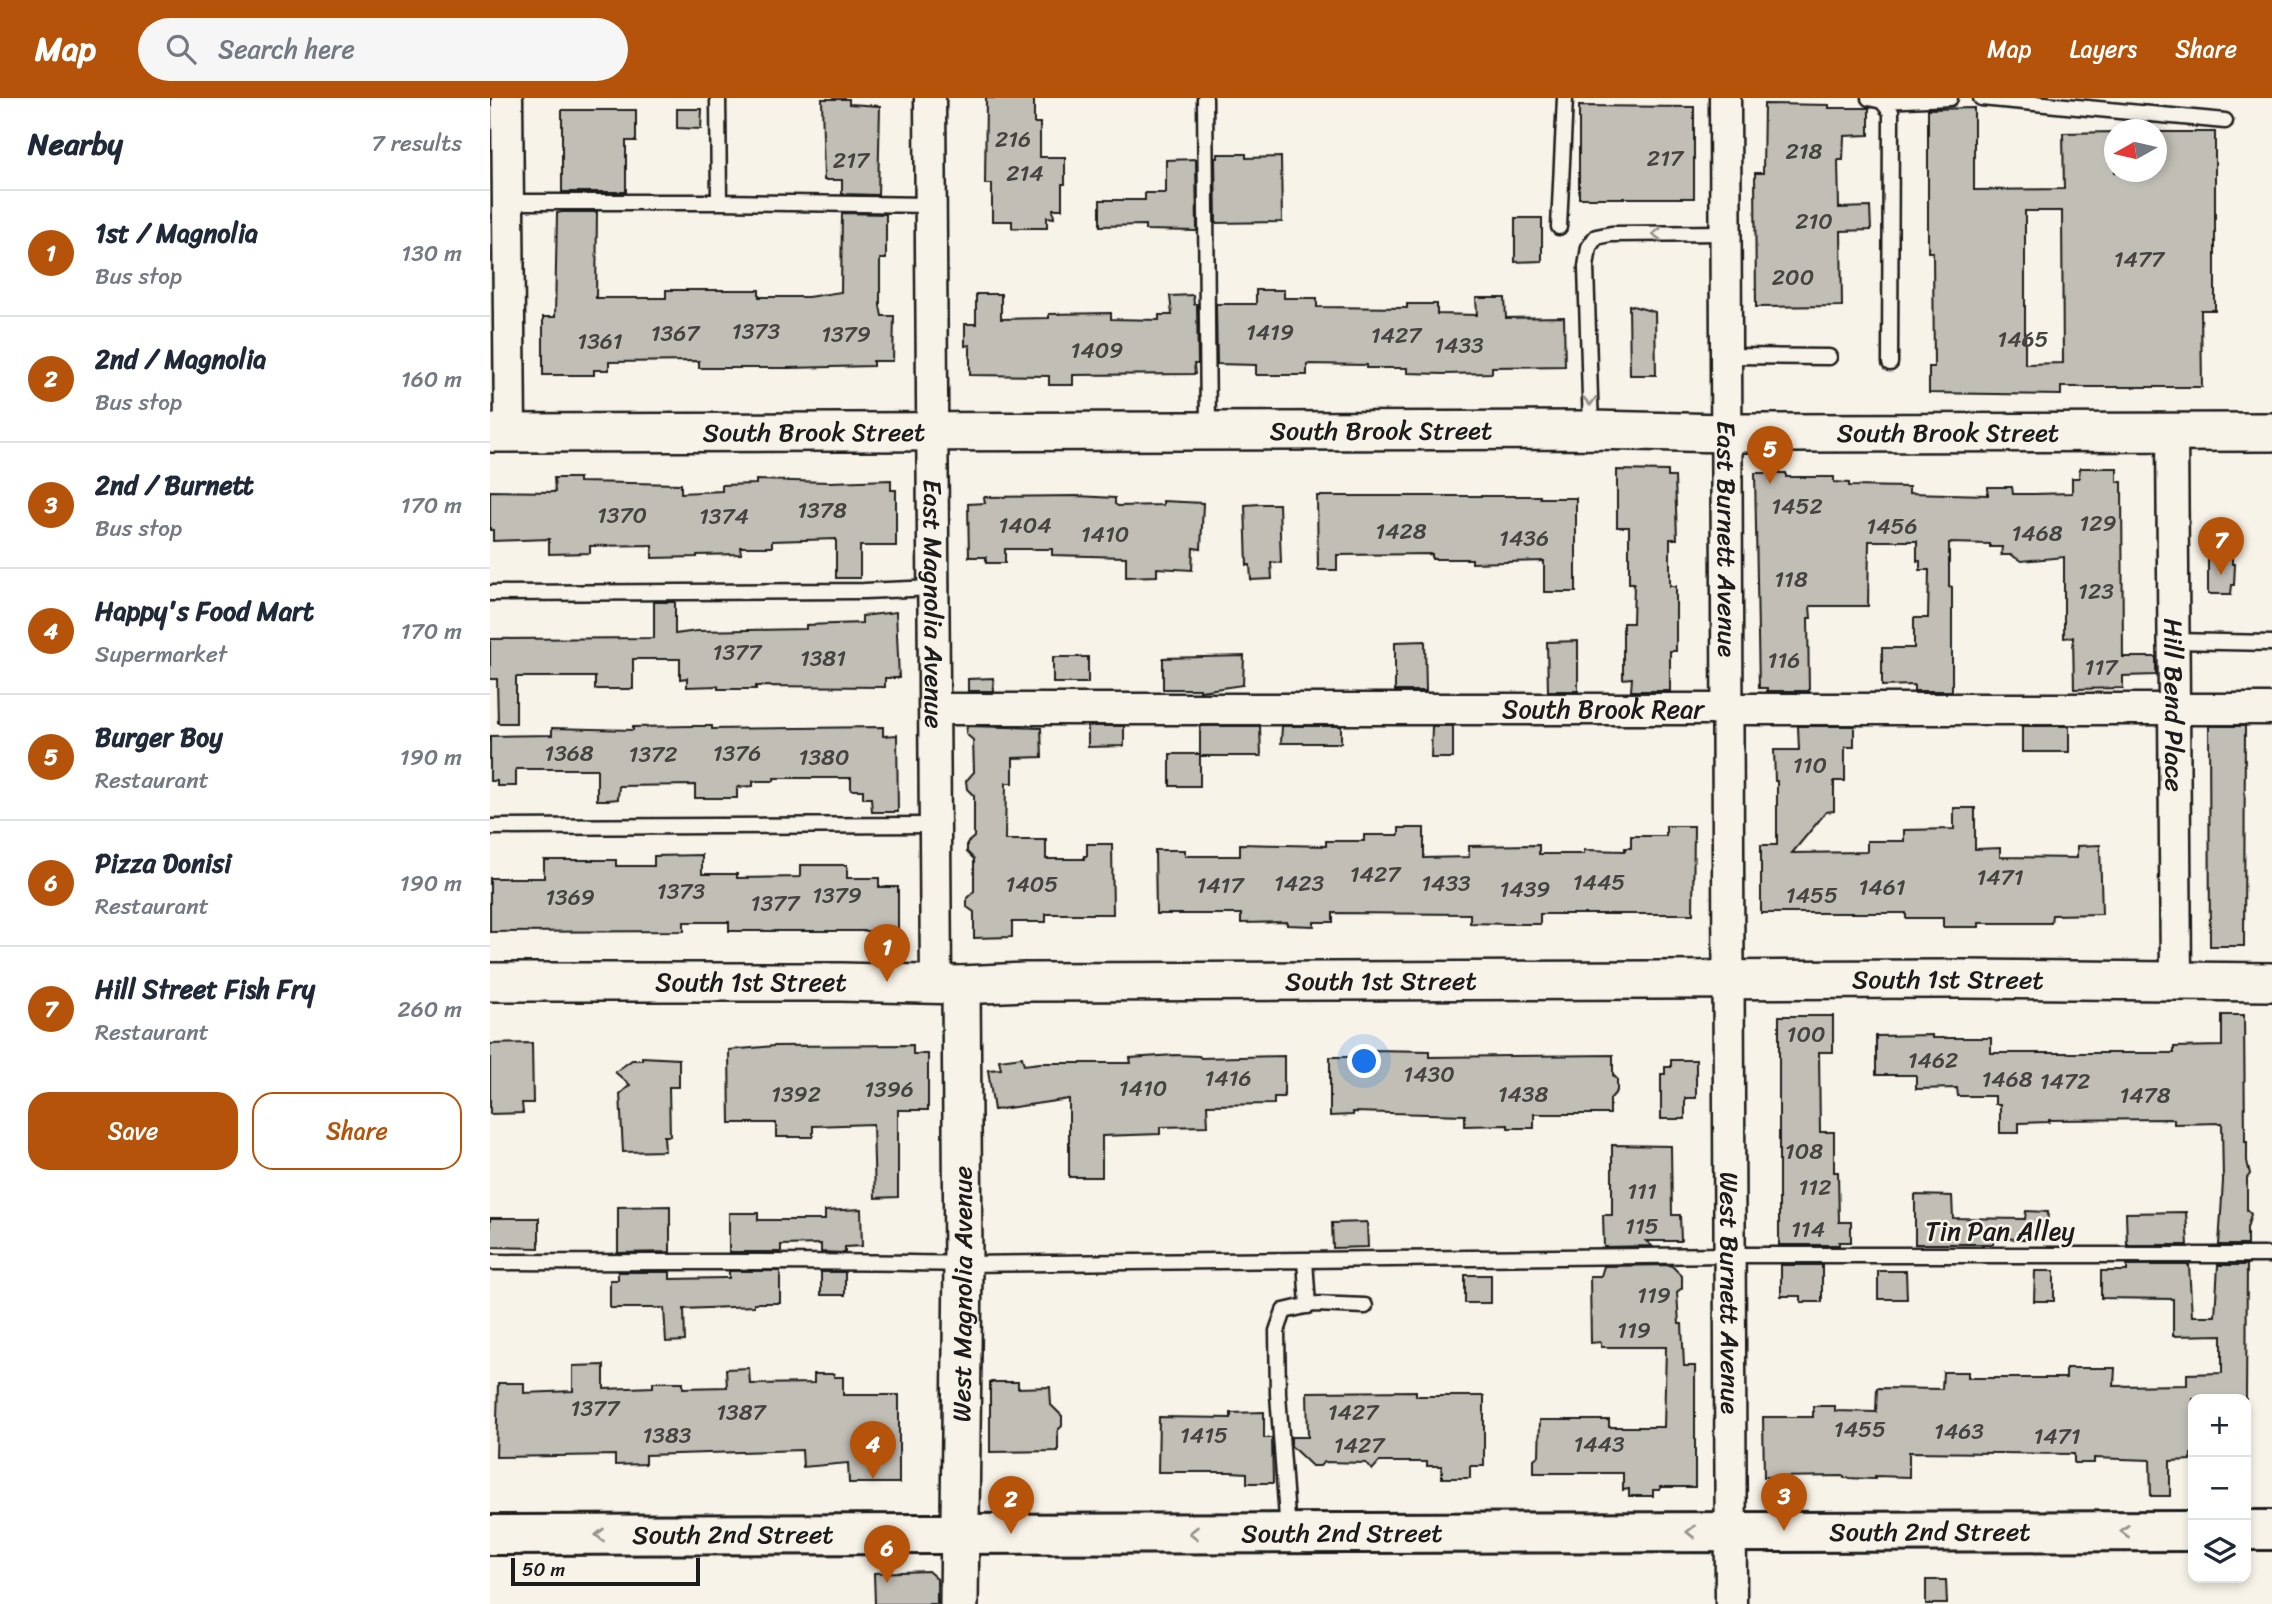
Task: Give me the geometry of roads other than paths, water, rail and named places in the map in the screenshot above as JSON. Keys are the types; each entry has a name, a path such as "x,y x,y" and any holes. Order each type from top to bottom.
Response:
{"main road":[{"path":"2251,1530 2272,1530"},
{"name":"South 2nd Street","path":"490,1535 2188,1531"}],"street":[{"name":"East Magnolia Avenue","path":"930,98 935,825 949,984"},
{"name":"East Burnett Avenue","path":"1725,98 1727,981"},
{"path":"500,433 508,202 502,103"},
{"name":"South Brook Street","path":"500,433 1591,430 1726,433 2272,432"},
{"name":"Hill Bend Place","path":"2172,432 2176,979"},
{"name":"South Brook Rear","path":"935,709 2272,709"},
{"name":"South 1st Street","path":"490,982 949,984 2176,979 2272,982"},
{"name":"West Burnett Avenue","path":"1727,981 1731,1604"},
{"name":"West Magnolia Avenue","path":"949,984 963,1264 959,1604"}],"lane":[{"path":"718,98 719,202"},
{"path":"1205,98 1208,432"},
{"path":"1559,227 1565,98"},
{"path":"1876,100 1950,98"},
{"path":"1981,98 2225,121"},
{"path":"1876,100 1891,112 1891,363"},
{"path":"508,202 931,205"},
{"path":"1591,430 1586,267 1589,247 1596,237 1611,234 1726,233"},
{"path":"1726,356 1829,357"},
{"path":"490,593 934,589"},
{"path":"2173,641 2272,643"},
{"path":"490,827 935,825"},
{"name":"Tin Pan Alley","path":"490,1262 752,1264 842,1261 963,1264 1729,1255 2272,1255"},
{"path":"1305,1260 1308,1306"},
{"path":"1289,1533 1278,1394 1277,1331 1284,1311 1308,1306 1365,1306"}],"place":[{"name":"Burger Boy","path":"1770,484"},
{"name":"Hill Street Fish Fry","path":"2221,575"},
{"name":"1st / Magnolia","path":"887,982"},
{"name":"Happy's Food Mart","path":"873,1479"},
{"name":"2nd / Burnett","path":"1784,1531"},
{"name":"2nd / Magnolia","path":"1011,1534"},
{"name":"Pizza Donisi","path":"887,1583"}]}
